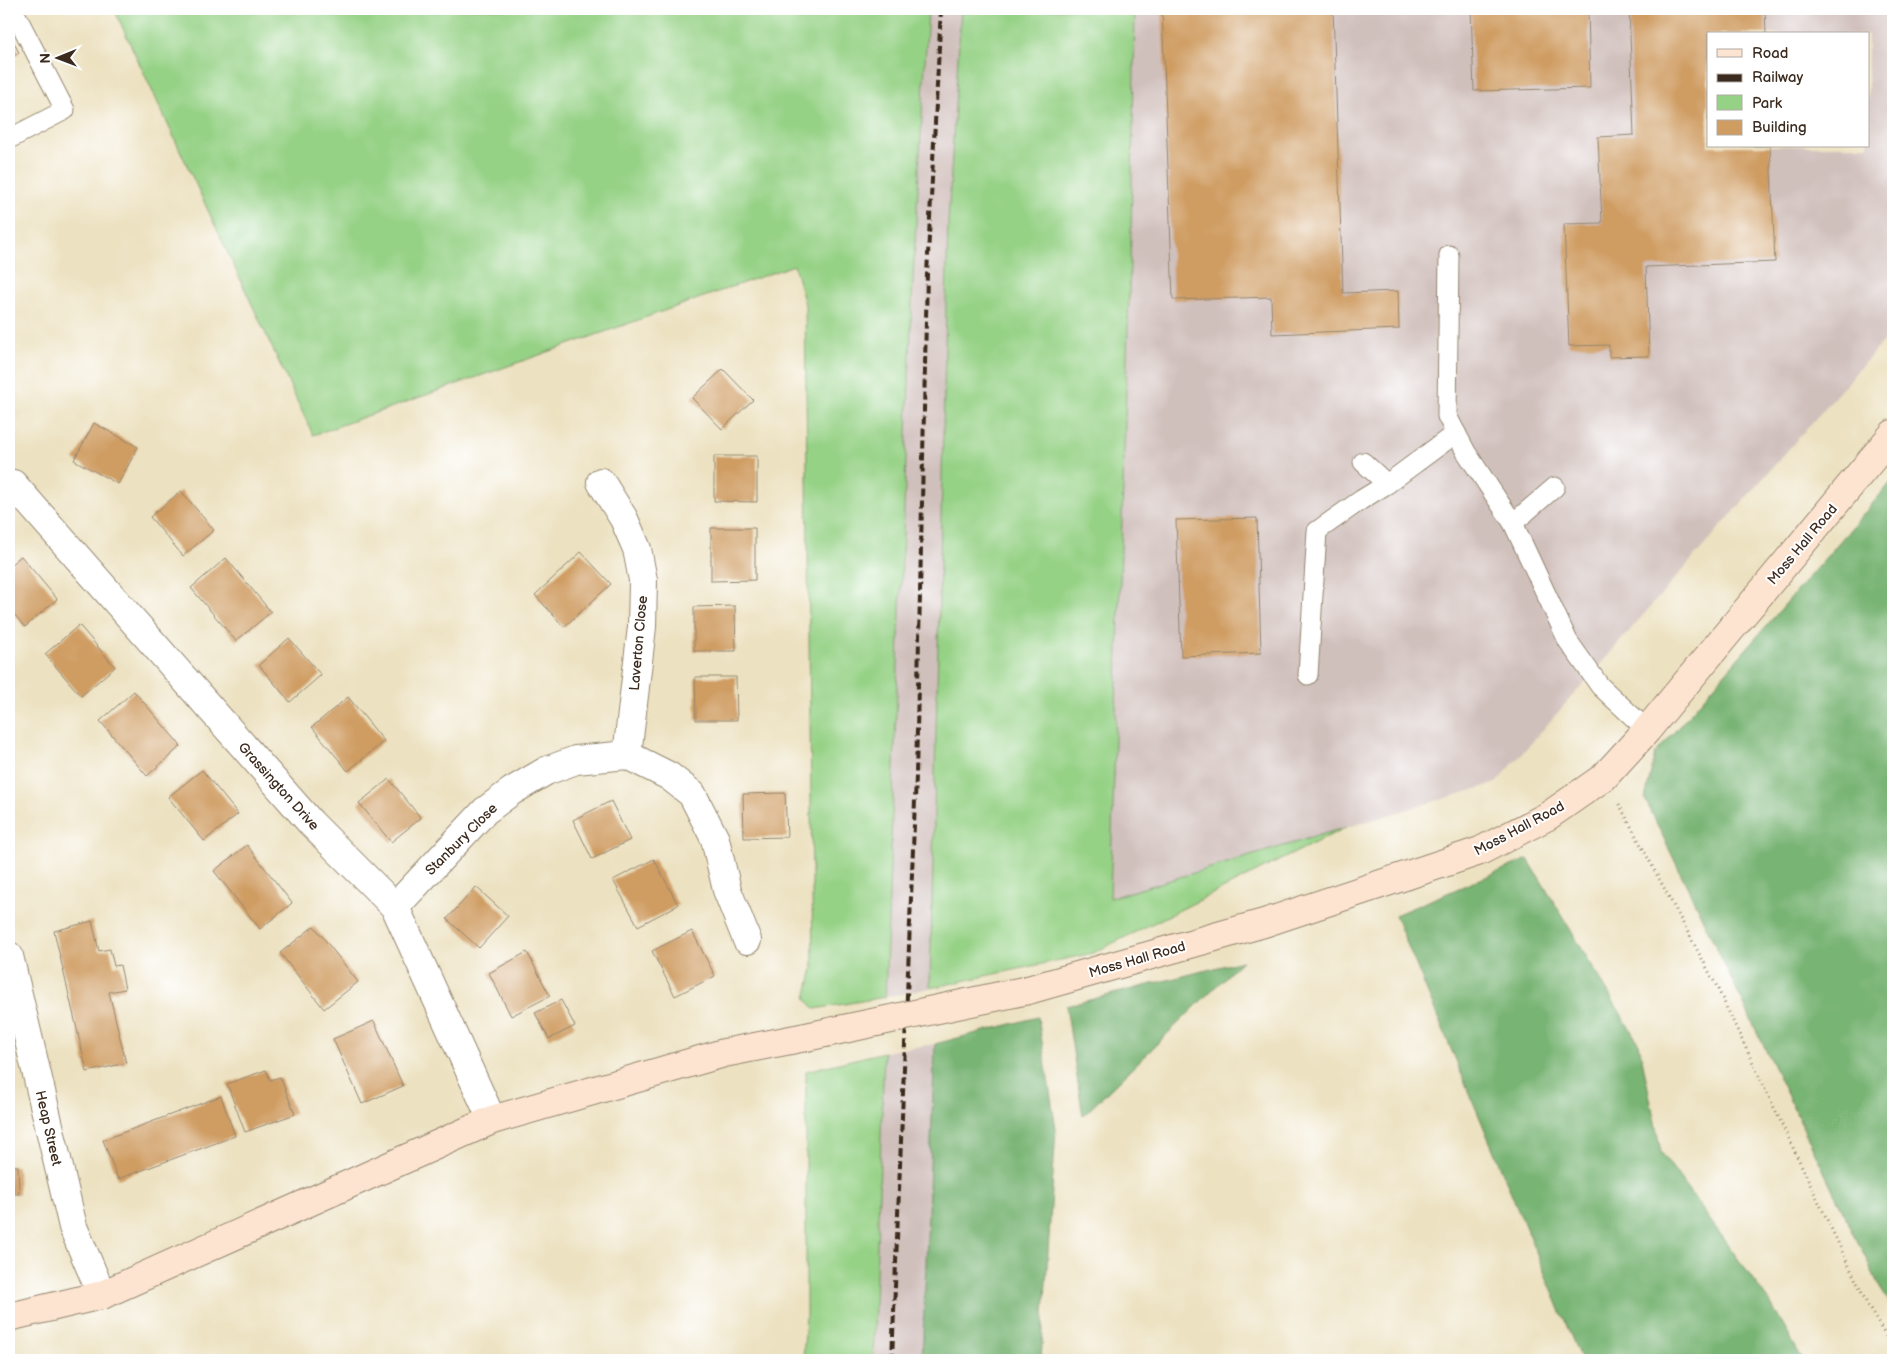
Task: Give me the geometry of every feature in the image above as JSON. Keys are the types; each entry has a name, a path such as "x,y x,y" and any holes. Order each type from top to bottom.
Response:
{"street":[{"name":"Moss Hall Road","path":"9,1317 102,1296 492,1120 724,1053 1028,990 1264,923 1480,851 1548,816 1604,777 1647,730 1893,434"},
{"name":"Laverton Close","path":"600,482 624,519 637,549 643,580 642,627 626,755"},
{"name":"Grassington Drive","path":"13,484 311,823 395,907 492,1120"},
{"name":"Stanbury Close","path":"395,907 485,811 512,791 546,771 576,760 626,755"},
{"path":"626,755 669,776 692,794 715,839 727,890 747,940"},
{"name":"Heap Street","path":"9,956 13,994 73,1227 102,1296"}],"lane":[{"path":"9,139 65,110 13,9"},
{"path":"1449,255 1447,416 1466,452 1513,523 1568,641 1600,686 1647,730"},
{"path":"1308,675 1317,531 1387,484 1456,433"},
{"path":"1363,462 1387,484"},
{"path":"1513,523 1555,488"}],"path":[{"path":"1604,777 1716,985 1868,1306 1893,1348"}],"shaded area":[{"path":"928,9 961,9 948,222 930,988 885,997 913,279"},
{"path":"1135,9 1893,9 1893,330 1496,783 1110,898 1131,231"},
{"path":"935,1044 922,1360 873,1360 884,1052"}],"green space":[{"path":"114,9 928,9 913,279 885,997 815,1009 806,999 813,968 805,305 794,265 313,435"},
{"path":"961,9 1135,9 1131,231 1110,898 1347,827 1093,953 930,988 948,222"},
{"path":"1893,480 1893,1308 1880,1288 1645,799 1655,754"},
{"path":"1528,859 1639,1044 1661,1152 1772,1306 1803,1360 1581,1360 1395,915"},
{"path":"1242,961 1083,1116 1066,1006"},
{"path":"1038,1017 1056,1129 1041,1360 922,1360 935,1044"},
{"path":"884,1052 873,1360 803,1360 806,1316 806,1071"}],"building":[{"path":"1162,9 1333,9 1343,293 1398,291 1399,329 1272,334 1271,297 1173,300"},
{"path":"1471,9 1588,9 1590,88 1474,91"},
{"path":"1629,9 1765,9 1766,32 1707,32 1707,148 1770,148 1775,262 1646,267 1649,356 1609,357 1609,345 1569,346 1564,224 1602,223 1598,137 1634,135"},
{"path":"9,32 19,53 9,58"},
{"path":"723,369 753,400 722,429 692,398"},
{"path":"94,423 138,447 118,484 74,460"},
{"path":"714,456 757,456 757,502 714,501"},
{"path":"181,491 214,530 183,556 150,517"},
{"path":"1257,518 1261,653 1181,656 1176,520"},
{"path":"711,528 755,528 755,580 711,581"},
{"path":"581,552 611,584 564,627 535,595"},
{"path":"21,556 57,599 25,627 9,608 9,566"},
{"path":"226,558 271,612 236,641 191,588"},
{"path":"735,606 736,651 694,651 694,607"},
{"path":"79,625 115,667 81,696 45,654"},
{"path":"289,638 321,675 290,702 259,665"},
{"path":"695,677 736,677 737,720 696,720"},
{"path":"134,691 181,746 147,776 100,721"},
{"path":"348,697 384,741 348,771 312,727"},
{"path":"202,770 238,814 204,841 168,797"},
{"path":"389,779 421,818 391,842 359,803"},
{"path":"785,793 787,837 744,838 743,794"},
{"path":"611,801 630,840 592,859 573,820"},
{"path":"247,845 292,903 260,929 214,871"},
{"path":"654,859 678,905 638,926 613,880"},
{"path":"476,887 508,916 479,948 447,919"},
{"path":"92,921 99,951 110,949 114,966 120,965 125,989 109,992 126,1063 87,1072 54,931"},
{"path":"314,926 358,982 324,1009 280,953"},
{"path":"692,931 715,976 675,996 652,951"},
{"path":"527,952 550,996 511,1016 489,973"},
{"path":"561,1000 575,1026 549,1039 535,1013"},
{"path":"374,1021 403,1086 362,1104 333,1039"},
{"path":"266,1070 270,1080 280,1077 295,1114 245,1132 227,1084"},
{"path":"221,1096 235,1136 118,1179 103,1140"},
{"path":"9,1166 18,1166 19,1194 9,1194"}],"railway":[{"path":"892,1360 916,776 927,274 941,9"}]}
